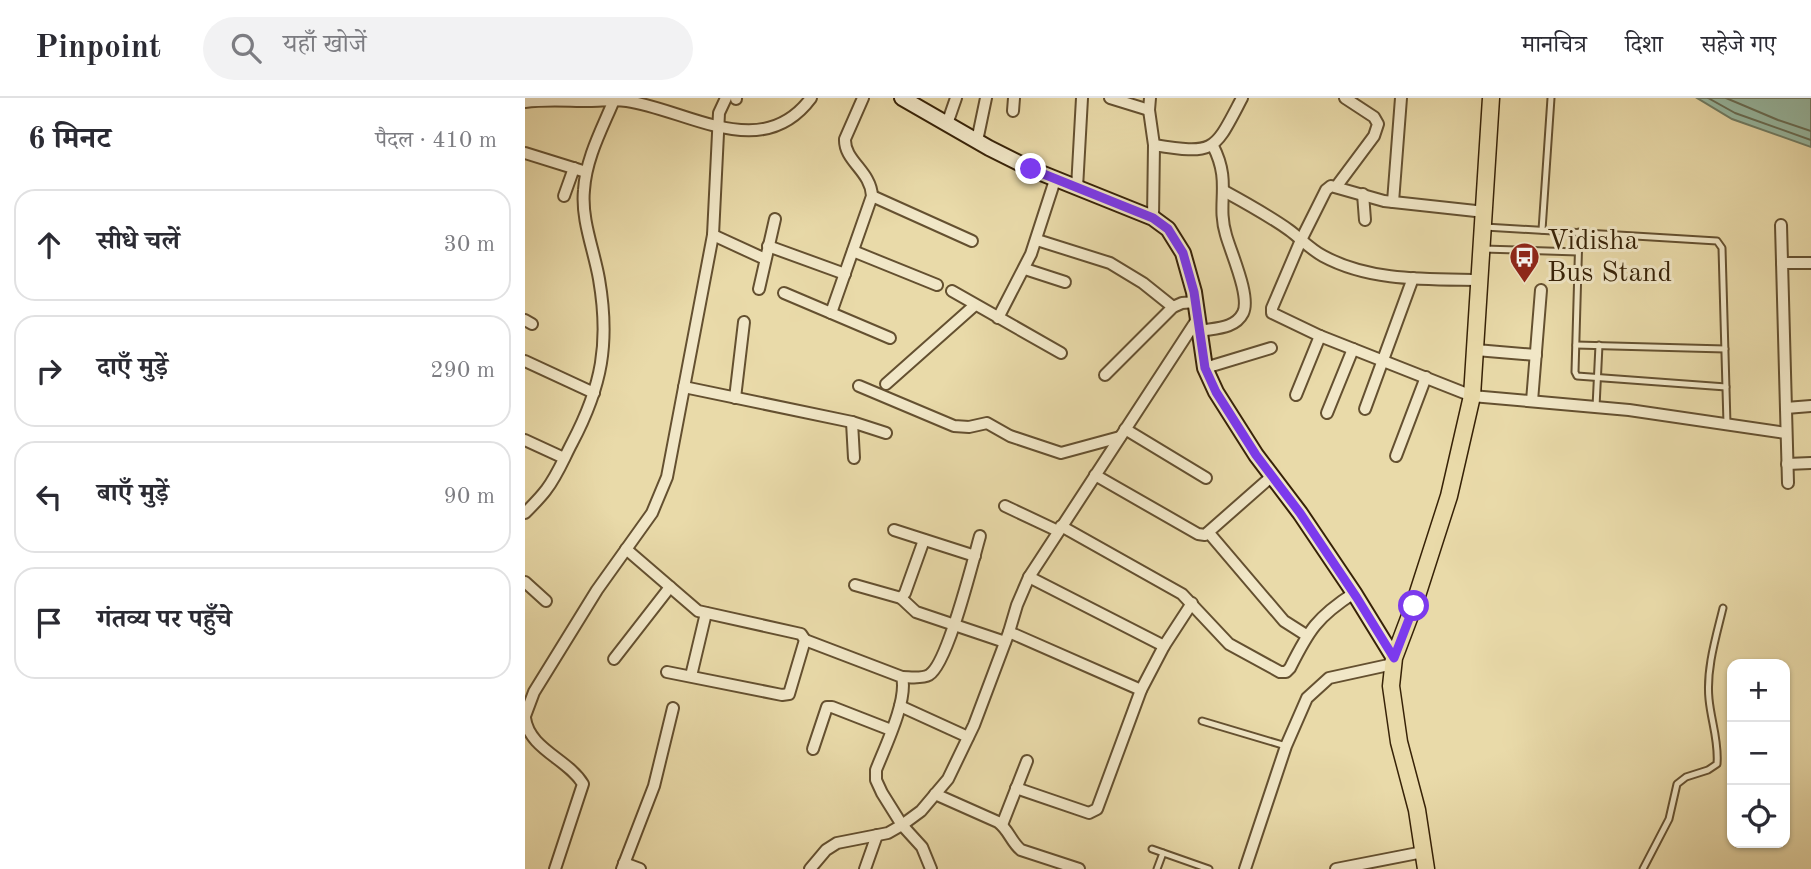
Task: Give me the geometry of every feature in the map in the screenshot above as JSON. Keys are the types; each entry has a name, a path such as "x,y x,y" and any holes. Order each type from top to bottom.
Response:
{"main road":[{"path":"902,98 977,141 1055,180 1153,218 1168,229 1183,253 1196,302 1205,368 1216,392 1256,455 1300,513 1354,593 1393,661"},
{"path":"1426,869 1417,810 1392,708 1393,661 1449,496 1472,396 1491,98"}],"street":[{"path":"555,869 583,784 573,772 536,741 525,724 525,717 534,692 597,590 652,513 667,477 713,235 725,129 719,113 732,98"},
{"path":"525,102 620,99 725,129 758,130 790,119 811,98"},
{"path":"831,313 872,196 868,177 845,146 845,139 863,98"},
{"path":"947,124 955,98"},
{"path":"977,141 986,98"},
{"path":"1013,111 1014,98"},
{"path":"1077,188 1082,98"},
{"path":"1110,98 1149,110"},
{"path":"1150,98 1154,145 1153,218"},
{"path":"1154,145 1184,150 1213,146 1243,98"},
{"path":"1336,187 1374,136 1378,124 1374,117 1345,98"},
{"path":"1393,202 1401,98"},
{"path":"525,513 547,490 589,411 601,371 605,327 583,193 586,172 620,99"},
{"path":"810,869 826,850 837,843 888,833 902,825 921,811 948,779 968,737 1029,577 1123,433 1199,325 1230,326 1244,312 1245,299 1224,231 1221,162 1213,146"},
{"path":"525,153 586,172"},
{"path":"565,196 574,168"},
{"path":"998,318 1025,269 1037,240 1055,180"},
{"path":"1484,220 1393,202 1331,186 1326,190 1301,240 1272,313 1321,336 1472,396 1597,407 1786,433"},
{"path":"1224,191 1266,214 1324,257 1342,265 1370,273 1413,278 1481,280"},
{"path":"1363,194 1365,220"},
{"path":"872,196 972,241"},
{"path":"759,289 775,219"},
{"path":"1780,225 1788,483"},
{"path":"713,235 765,259"},
{"path":"1037,240 1110,263 1143,283 1173,307"},
{"path":"768,246 845,274"},
{"path":"853,251 937,285"},
{"path":"1781,263 1811,263"},
{"path":"1025,269 1065,282"},
{"path":"1365,409 1413,278"},
{"path":"1532,401 1541,290"},
{"path":"952,291 1061,353"},
{"path":"784,293 890,338"},
{"path":"1105,375 1173,307 1196,302"},
{"path":"886,384 975,305"},
{"path":"735,398 744,322"},
{"path":"1296,395 1321,336"},
{"path":"1205,368 1271,348"},
{"path":"1327,413 1353,349"},
{"path":"1476,350 1536,355"},
{"path":"525,361 594,393"},
{"path":"1396,456 1426,377"},
{"path":"859,386 954,426 987,424 1052,452 1068,452 1123,433 1206,478"},
{"path":"684,387 852,422 886,433"},
{"path":"1786,408 1811,406"},
{"path":"852,422 854,458"},
{"path":"525,440 564,458"},
{"path":"1787,464 1811,463"},
{"path":"1095,475 1198,534 1205,535 1272,476"},
{"path":"1005,506 1060,529 1182,594 1229,644 1280,672 1286,673 1290,668 1306,635 1324,614 1354,593"},
{"path":"894,530 975,556"},
{"path":"1209,533 1283,621 1306,635"},
{"path":"627,549 698,611 801,634 805,640 902,677 922,677 936,668 954,627 980,536"},
{"path":"901,598 923,540"},
{"path":"1029,577 1164,646"},
{"path":"525,582 546,601"},
{"path":"855,584 901,598 916,612 954,627 1007,637 1141,690"},
{"path":"614,659 670,587"},
{"path":"1017,788 1093,813 1097,809 1141,690 1164,646 1192,603"},
{"path":"691,676 706,613"},
{"path":"667,671 782,695 789,694 805,640"},
{"path":"1245,869 1286,746 1307,698 1329,678 1393,661"},
{"path":"902,677 900,706 876,770 876,780 902,825 922,847 931,869"},
{"path":"900,706 968,737"},
{"path":"813,749 827,707 891,730"},
{"path":"640,869 623,866 654,786 673,708"},
{"path":"1002,825 1027,761"},
{"path":"935,794 1002,825 1014,845 1021,850 1079,869"},
{"path":"865,869 877,835"},
{"path":"1336,869 1423,852"}],"lane":[{"path":"1542,230 1551,98"},
{"path":"1484,220 1542,230 1717,241 1722,248 1727,424"},
{"path":"1579,232 1577,376 1726,387"},
{"path":"1483,249 1578,252"},
{"path":"1576,345 1725,349"},
{"path":"1597,407 1599,345"},
{"path":"1643,869 1669,818 1677,784 1686,777 1708,771 1717,764 1718,750 1709,700 1709,683 1723,608"},
{"path":"1202,721 1286,746"},
{"path":"1152,849 1209,869"},
{"path":"1157,869 1163,853"}],"water":[{"path":"1697,98 1811,98 1811,147 1732,119"}],"place":[{"name":"Vidisha Bus Stand","path":"1524,285"}],"route":[{"path":"1031,169 1153,218 1168,229 1183,253 1194,292 1205,368 1216,392 1256,455 1300,513 1357,598 1394,658 1414,606"}]}
